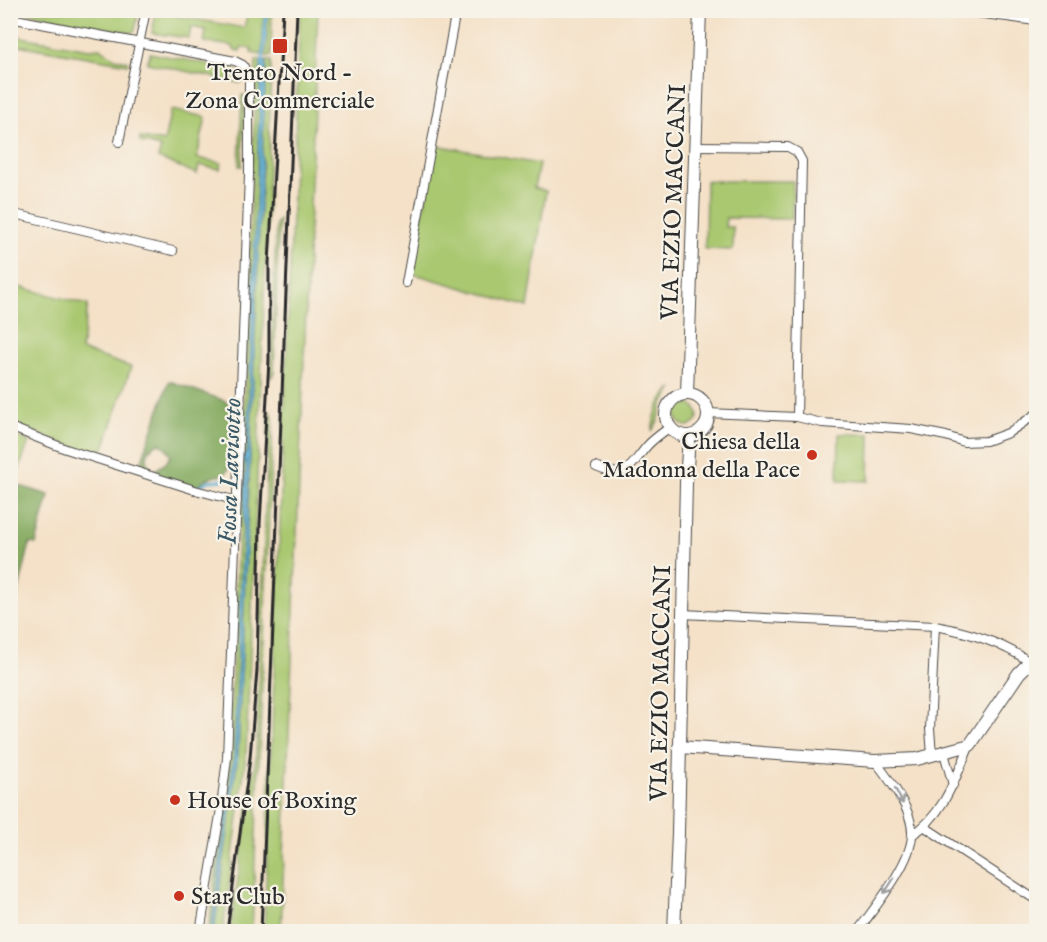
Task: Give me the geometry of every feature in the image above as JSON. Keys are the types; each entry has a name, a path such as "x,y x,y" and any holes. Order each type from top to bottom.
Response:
{"street":[{"path":"119,142 146,10"},
{"path":"406,283 456,10"},
{"name":"VIA EZIO MACCANI","path":"687,394 700,10"},
{"path":"954,10 1036,21"},
{"path":"10,18 235,61 243,66 249,77 249,175 226,758 220,815 200,932"},
{"path":"696,146 788,147 797,152 802,160 797,417"},
{"path":"10,213 173,251"},
{"path":"687,394 702,401 707,413 702,429 689,436 678,434 669,427 666,416 669,405 677,396 687,394"},
{"path":"707,413 797,417 822,423 911,429 964,442 986,441 1008,433 1036,414"},
{"path":"10,427 76,452 237,501"},
{"path":"596,467 617,473 627,471 648,445 669,427"},
{"name":"VIA EZIO MACCANI","path":"674,932 689,436"},
{"path":"682,614 935,626 964,631 992,641 1033,664 1019,673 970,745 953,786 925,827 912,835"},
{"path":"935,626 930,729 938,754 953,786"},
{"path":"680,747 875,761 917,759 970,745"},
{"path":"857,932 891,884 908,854 912,835 903,804 891,781 875,761"},
{"path":"925,827 1036,900"},
{"path":"101,931 124,932"}],"green space":[{"path":"16,11 136,11 138,15 135,30 131,33"},
{"path":"248,11 264,11 262,55 251,53 252,49 241,47 240,51 234,50 233,46 204,42 206,30 191,27 189,38 152,33 156,12 244,28"},
{"path":"268,11 272,11 271,56 266,56"},
{"path":"300,11 318,11 281,931 264,932"},
{"path":"10,35 89,49 100,48 115,58 128,61 128,64 11,44"},
{"path":"150,53 234,69 242,76 241,83 147,63"},
{"path":"256,60 261,60 261,94 247,452 242,457"},
{"path":"266,61 271,61 267,226 246,756 223,931 214,931 238,754"},
{"path":"242,95 245,95 242,166 239,166"},
{"path":"171,110 206,117 197,158 221,163 220,169 199,165 197,174 158,158 161,147 140,142 140,138 164,142"},
{"path":"436,145 539,164 534,188 546,191 528,307 411,273"},
{"path":"706,181 793,181 792,219 726,218 725,227 733,227 733,250 705,249"},
{"path":"279,220 274,372 271,378 276,223"},
{"path":"16,286 88,305 81,350 131,367 104,448 94,454 11,422 10,307"},
{"path":"169,381 225,401 232,408 229,468 225,474 206,479 198,487 157,475 155,470 166,463 171,456 167,449 159,443 149,450 147,460 150,468 146,471 139,469"},
{"path":"673,388 663,403 658,421 652,431 658,408"},
{"path":"687,404 695,407 698,415 695,423 687,426 679,423 676,415 679,407"},
{"path":"269,410 273,417 252,931 230,931 256,757"},
{"path":"10,434 29,441 14,484 11,483"},
{"path":"839,434 870,434 869,481 838,480"},
{"path":"246,458 234,754 211,931 208,932 228,772 241,466"},
{"path":"10,483 49,495 36,544 30,543 13,614 10,612"}],"water":[{"path":"261,60 266,61 238,754 214,931 211,932 234,754 246,460 241,466 242,457 247,452"}],"waterway":[{"name":"Fossa Lavisotto","path":"263,62 266,10"},
{"path":"201,485 209,481 224,480"}],"railway":[{"path":"227,932 250,758 257,670 260,524 269,360 269,263 283,10"},
{"path":"261,932 297,10"}],"place":[{"name":"Trento Nord - Zona Commerciale","path":"280,46"},
{"name":"Chiesa della Madonna della Pace","path":"812,455"},
{"name":"House of Boxing","path":"175,800"},
{"name":"Star Club","path":"179,896"}]}
